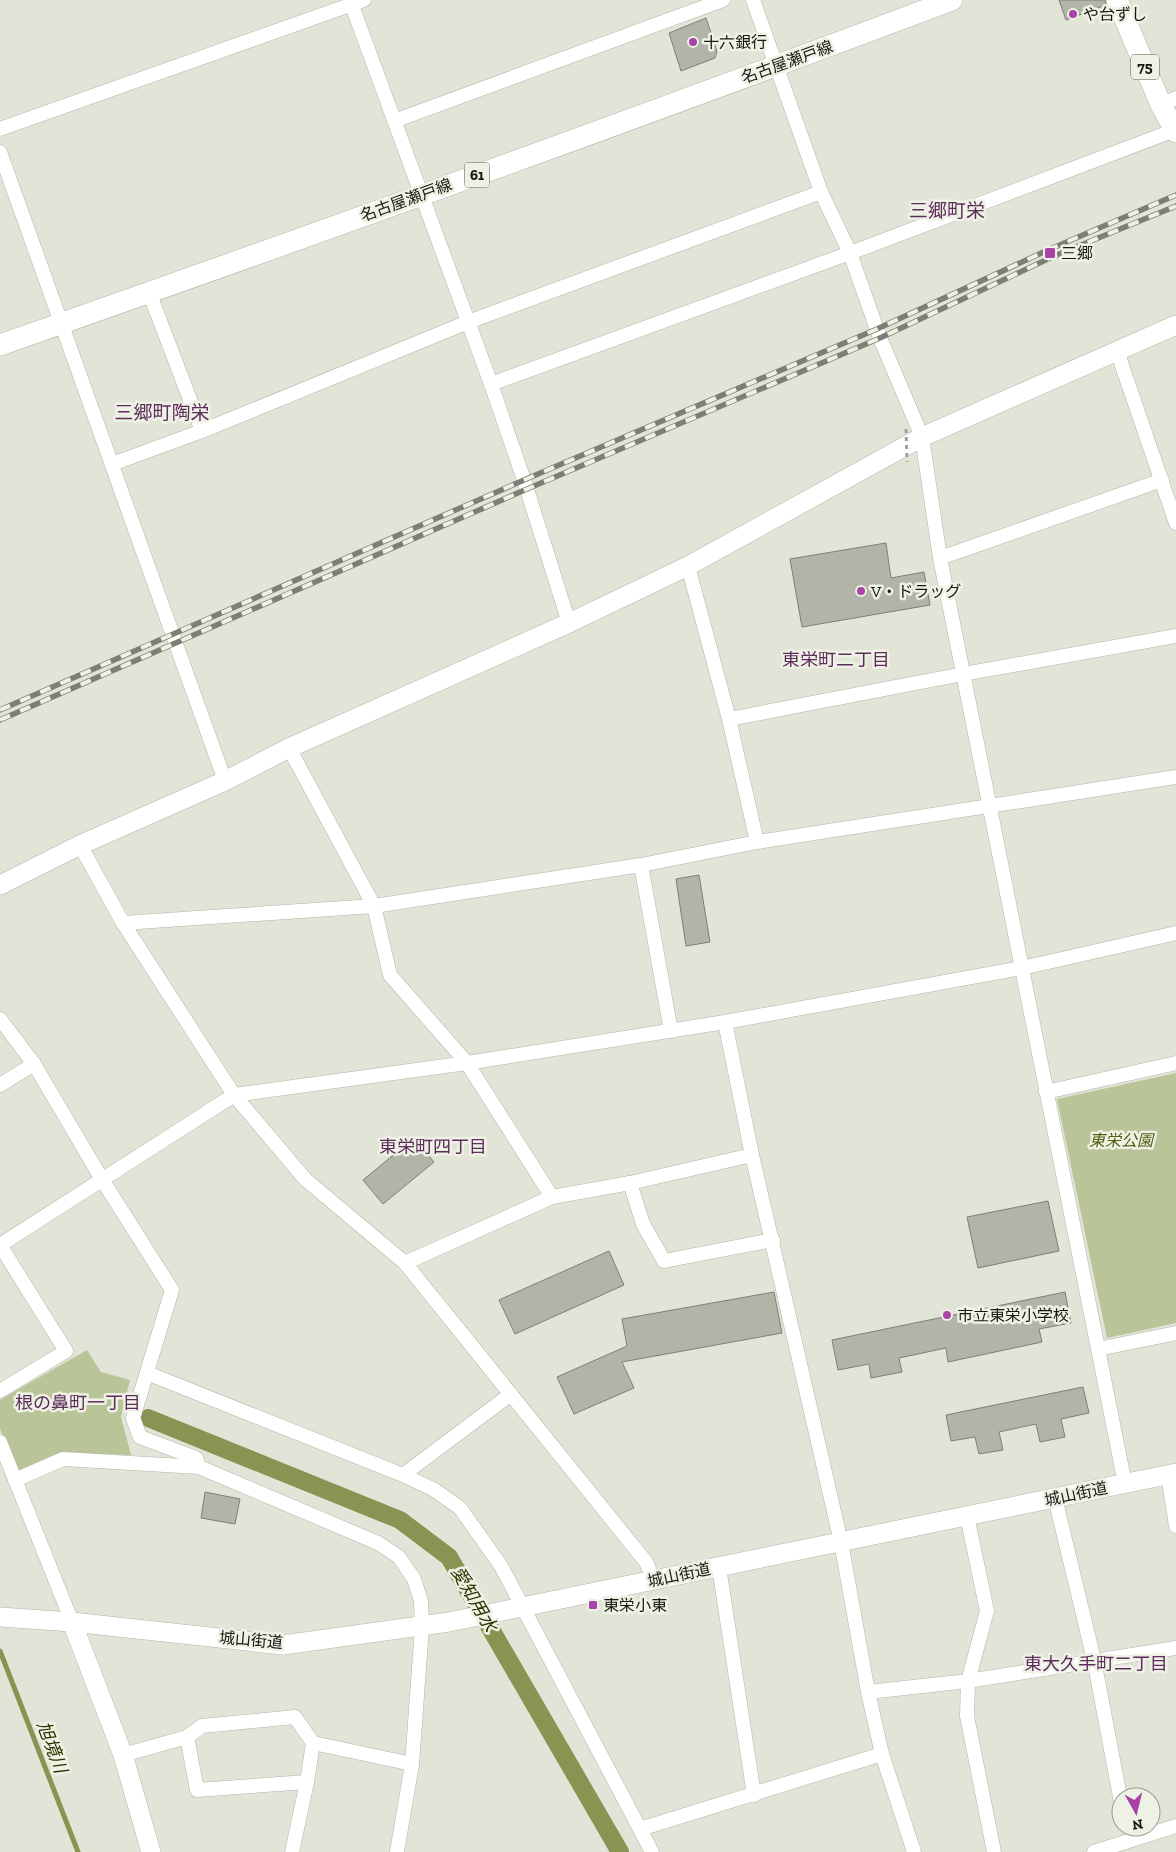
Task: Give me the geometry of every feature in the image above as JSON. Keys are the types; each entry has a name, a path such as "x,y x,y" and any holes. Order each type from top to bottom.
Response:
{"main road":[{"name":"名古屋瀬戸線","path":"0,345 778,66 952,0"},
{"name":"75","path":"1116,0 1168,102 1175,131"}],"street":[{"path":"394,121 723,0"},
{"path":"753,0 778,66 821,192 850,252 914,433 1125,1484"},
{"path":"0,129 355,2 394,121 491,384 527,489 568,623"},
{"path":"491,384 1175,131"},
{"path":"0,152 224,781"},
{"path":"112,464 202,431 468,322 821,192"},
{"path":"149,292 202,431"},
{"path":"0,885 80,845 224,781 289,748 568,623 688,566 914,433 1118,351 1176,325"},
{"path":"1118,351 1176,523"},
{"path":"940,558 1162,480"},
{"path":"688,566 729,719 757,842"},
{"path":"729,719 963,674 1176,636"},
{"path":"289,748 374,906 390,975 467,1063 552,1197"},
{"path":"123,923 374,906 642,865 757,842 1176,777"},
{"path":"80,845 123,923 234,1095 305,1180 405,1263 646,1562 654,1580"},
{"path":"642,865 671,1031"},
{"path":"0,1391 66,1351 0,1245 103,1181 234,1095 467,1063 725,1022 1022,968 1176,933"},
{"path":"0,1019 34,1064 103,1181 172,1290 133,1418 140,1437 196,1458 199,1467"},
{"path":"725,1022 752,1155 841,1542 868,1692 882,1754 914,1852"},
{"path":"1046,1092 1176,1063"},
{"path":"0,1085 34,1064"},
{"path":"405,1263 552,1197 630,1183 752,1155"},
{"path":"630,1183 643,1224 664,1262 773,1240"},
{"path":"1098,1349 1176,1333"},
{"path":"147,1373 403,1474 433,1489 460,1508 501,1566 516,1608 546,1652 652,1852"},
{"path":"403,1474 511,1394"},
{"path":"0,1442 123,1755 151,1852"},
{"path":"15,1480 63,1459 199,1467 378,1543 399,1557 417,1586 421,1601 422,1627 412,1764 396,1852"},
{"path":"1172,1474 1176,1526"},
{"name":"城山街道","path":"0,1617 72,1622 283,1645 449,1622 1172,1474"},
{"path":"1055,1498 1094,1660 1118,1787"},
{"path":"967,1516 987,1611 968,1680 967,1716 994,1852"},
{"path":"719,1567 754,1795"},
{"path":"868,1692 968,1680 1176,1648"},
{"path":"123,1755 187,1737 202,1726 295,1718 313,1743 412,1764"},
{"path":"187,1737 197,1790 307,1782"},
{"path":"292,1852 313,1743"},
{"path":"640,1829 882,1754"},
{"path":"1161,1828 1176,1826"},
{"path":"1094,1852 1122,1837"}],"path":[{"path":"907,462 914,433"}],"green space":[{"name":"東栄公園","path":"1176,1073 1176,1323 1107,1338 1057,1099"},
{"path":"87,1350 101,1372 130,1380 121,1417 131,1455 69,1453 18,1472 0,1429 0,1400"}],"building":[{"name":"や台ずし","path":"1059,0 1105,0 1106,5 1066,20"},
{"name":"十六銀行","path":"706,18 717,51 715,58 681,71 669,33"},
{"name":"V・ドラッグ","path":"886,543 891,578 924,572 930,605 802,627 790,559"},
{"path":"699,875 710,942 686,946 676,879"},
{"path":"414,1138 434,1162 383,1204 363,1180"},
{"path":"1048,1201 1059,1251 978,1268 967,1217"},
{"path":"609,1251 624,1285 515,1334 499,1300"},
{"path":"774,1292 782,1333 622,1362 634,1388 574,1414 557,1377 627,1346 622,1319"},
{"path":"1065,1292 1071,1323 1039,1329 1042,1342 948,1362 946,1348 899,1358 902,1372 871,1378 869,1364 838,1370 832,1340"},
{"path":"1083,1387 1089,1413 1061,1419 1065,1437 1040,1442 1036,1424 999,1432 1003,1450 979,1454 975,1437 951,1441 946,1415"},
{"path":"205,1492 240,1499 235,1524 201,1518"}],"waterway":[{"name":"愛知用水","path":"148,1418 400,1520 449,1557 620,1852"},
{"name":"旭境川","path":"0,1651 78,1852"}],"railway":[{"path":"0,710 524,480 877,329 1048,250 1176,195"},
{"path":"0,720 527,489 880,338 1052,257 1176,206"}],"place":[{"name":"や台ずし","path":"1073,14"},
{"name":"十六銀行","path":"693,42"},
{"name":"三郷","path":"1050,253"},
{"name":"V・ドラッグ","path":"861,591"},
{"name":"市立東栄小学校","path":"947,1315"},
{"name":"東栄小東","path":"593,1605"}],"district":[{"name":"三郷町栄","path":"947,210"},
{"name":"三郷町陶栄","path":"162,412"},
{"name":"東栄町二丁目","path":"836,660"},
{"name":"東栄町四丁目","path":"433,1147"},
{"name":"根の鼻町一丁目","path":"78,1403"},
{"name":"東大久手町二丁目","path":"1096,1664"}]}
